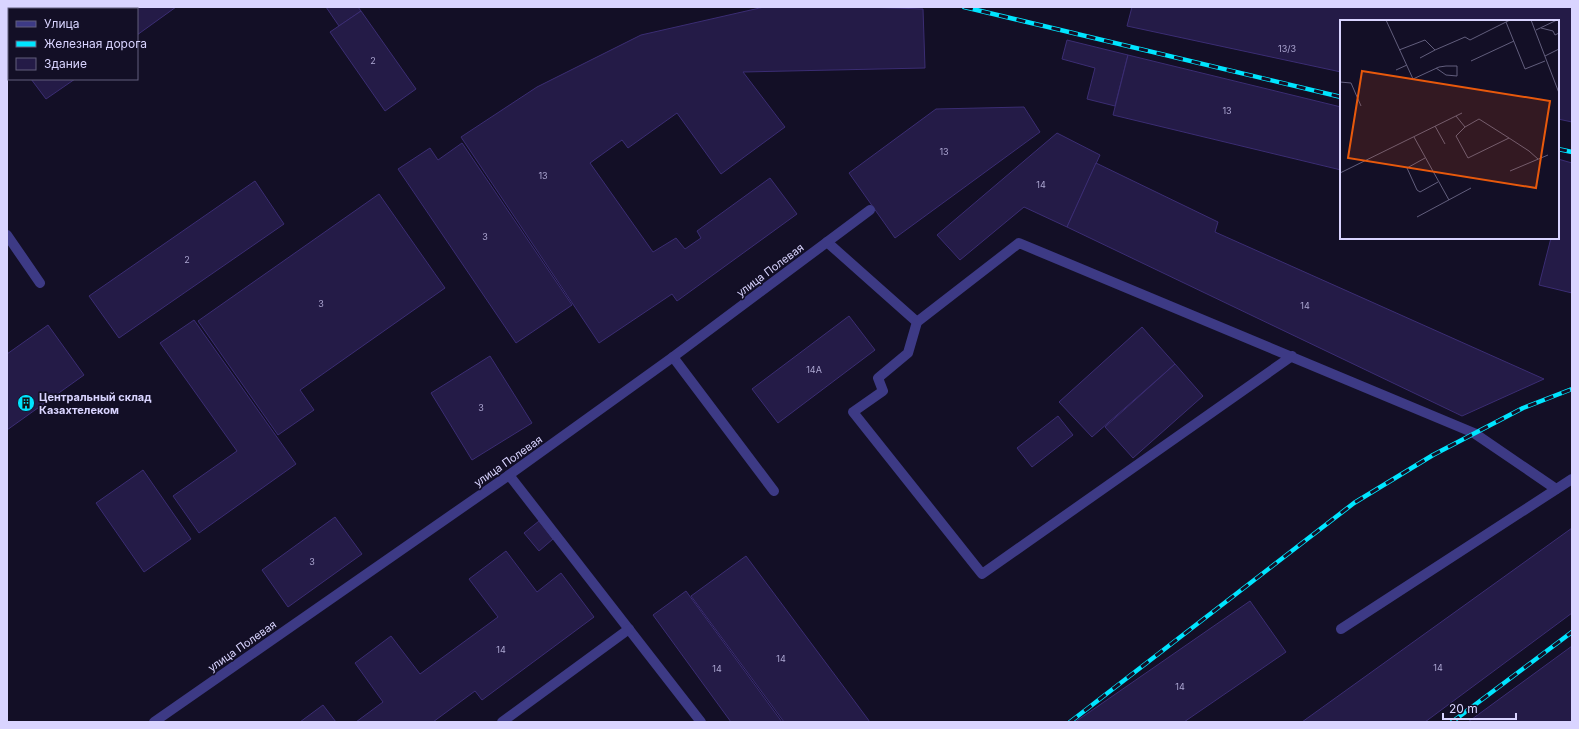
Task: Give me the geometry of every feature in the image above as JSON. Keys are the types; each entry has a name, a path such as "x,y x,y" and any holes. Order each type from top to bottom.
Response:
{"street":[{"name":"улица Полевая","path":"154,722 509,475 673,357 870,210"},
{"path":"7,235 40,283"},
{"path":"827,242 917,322"},
{"path":"1292,356 982,574 853,412 883,391 878,378 908,353 917,322 1019,242 1292,356 1474,433 1556,489"},
{"path":"673,357 774,491"},
{"path":"509,475 701,722"},
{"path":"1341,629 1572,479"},
{"path":"502,722 629,629"}],"building":[{"path":"176,7 138,34 138,8 91,8"},
{"path":"326,7 358,7 361,11 339,26"},
{"path":"764,7 865,7 923,9 925,68 743,72 785,127 721,174 677,113 628,148 622,140 590,163 653,252 676,238 685,249 701,238 697,231 770,178 797,214 677,301 672,294 599,343 461,137 537,87 641,35"},
{"path":"1132,7 1572,7 1572,122 1559,119 1559,20 1340,20 1340,72 1127,26"},
{"path":"361,11 416,89 385,111 330,32"},
{"path":"1067,40 1128,55 1115,106 1087,99 1095,68 1062,59"},
{"path":"1128,55 1340,107 1340,170 1113,115"},
{"path":"32,80 74,80 46,99"},
{"path":"1024,107 1040,132 895,238 849,173 936,109"},
{"path":"1057,133 1100,155 1067,227 1024,207 960,260 937,235"},
{"path":"462,143 572,305 516,343 398,169 430,148 438,160"},
{"path":"1559,159 1572,163 1572,293 1539,285 1551,239 1559,239"},
{"path":"1096,163 1218,222 1215,232 1544,379 1462,416 1067,227"},
{"path":"255,181 284,224 119,338 89,296"},
{"path":"379,194 445,288 300,390 314,410 278,435 198,321"},
{"path":"849,316 875,350 778,423 752,389"},
{"path":"194,320 296,464 199,533 173,496 237,451 160,343"},
{"name":"Центральный склад Казахтелеком","path":"48,325 84,375 7,430 7,354"},
{"path":"1142,327 1175,364 1092,437 1059,402"},
{"path":"490,356 532,423 472,460 431,393"},
{"path":"1175,364 1203,396 1133,458 1105,427"},
{"path":"1058,416 1073,435 1032,467 1017,448"},
{"path":"143,470 191,539 144,572 96,503"},
{"path":"335,517 362,554 288,607 262,570"},
{"path":"539,521 553,539 539,551 524,533"},
{"path":"1572,528 1572,613 1425,722 1302,722"},
{"path":"506,551 537,592 561,573 594,617 482,700 475,691 433,722 356,722 383,702 355,663 391,636 420,674 498,617 469,579"},
{"path":"746,556 870,722 784,722 691,596"},
{"path":"686,591 782,722 731,722 653,615"},
{"path":"1250,601 1286,652 1184,722 1075,722"},
{"path":"1572,646 1572,722 1468,722"},
{"path":"323,705 336,722 300,722"}],"railway":[{"path":"964,7 1340,97"},
{"path":"1559,149 1572,152"},
{"path":"1070,722 1354,503 1433,455 1523,408 1572,389"},
{"path":"1452,722 1572,632"}],"place":[{"name":"Центральный склад Казахтелеком","path":"26,403"}]}
